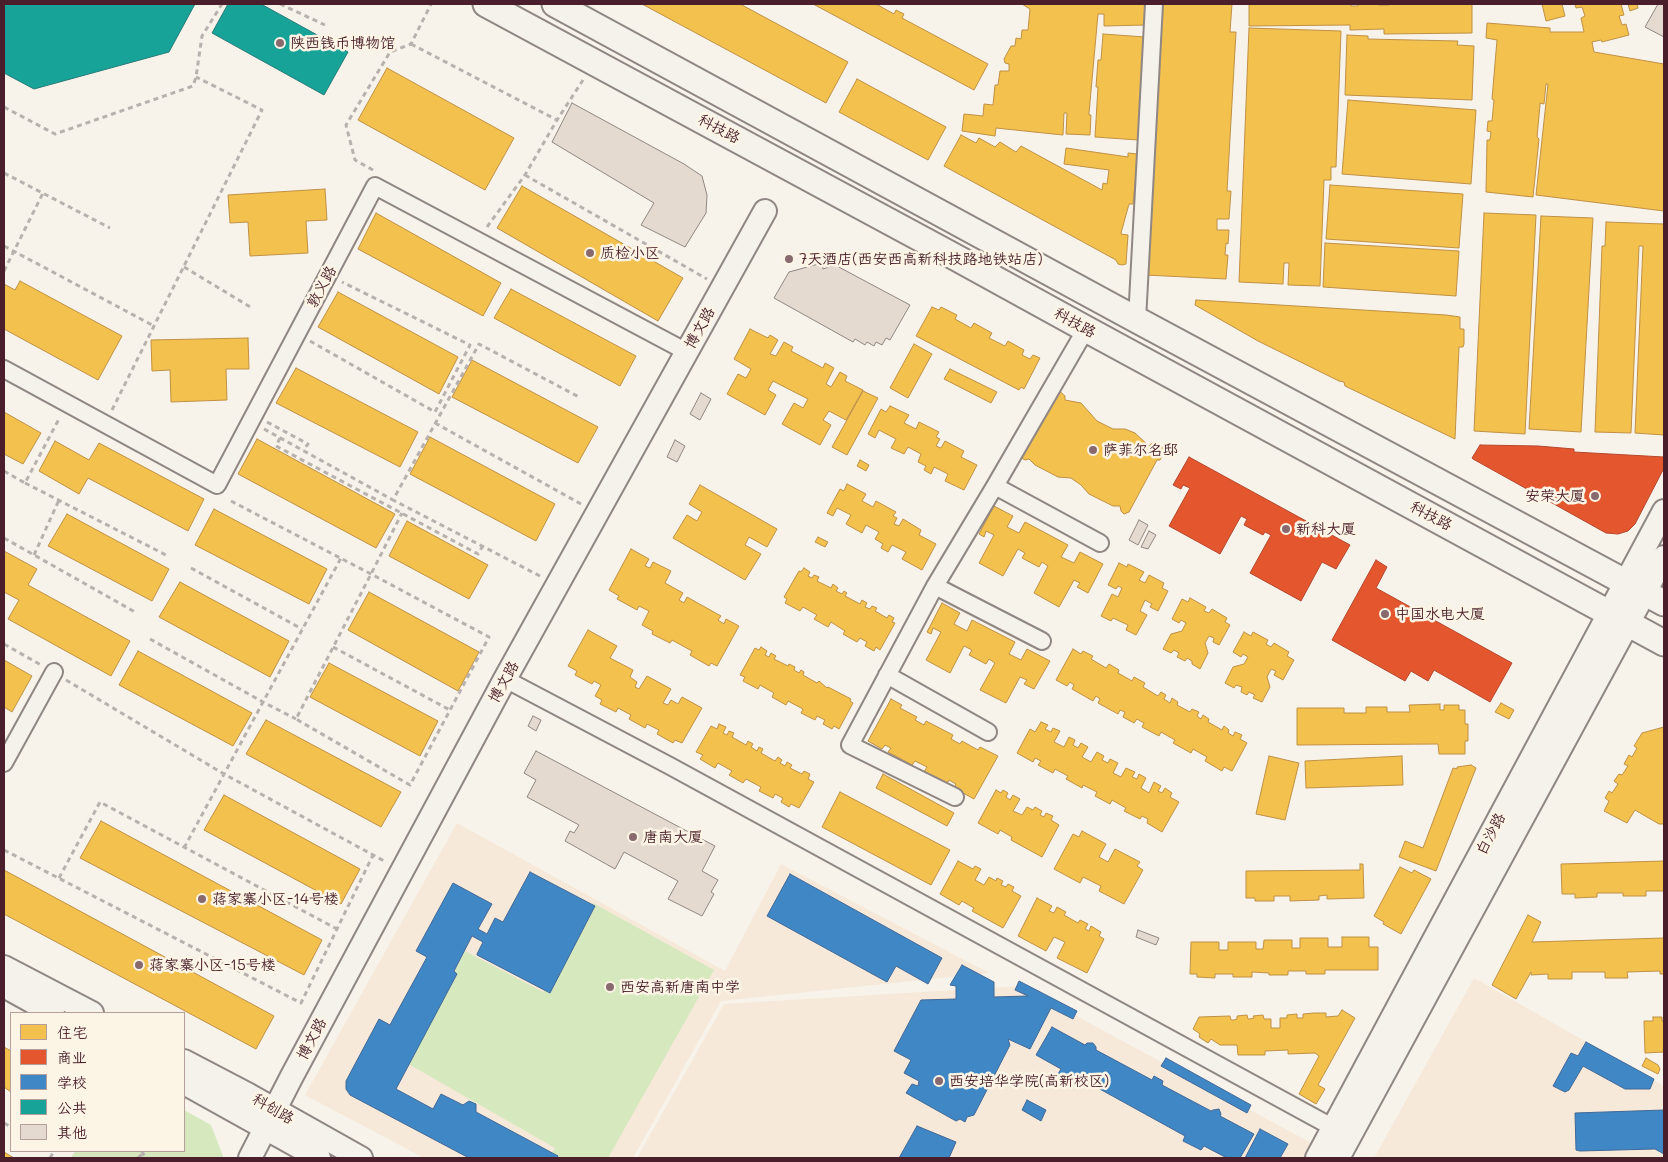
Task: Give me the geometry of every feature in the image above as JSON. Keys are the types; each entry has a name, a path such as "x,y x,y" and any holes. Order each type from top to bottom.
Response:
{"main road":[{"name":"科技路","path":"486,4 947,252 1664,643"},
{"path":"555,4 1645,593"}],"street":[{"path":"1137,320 1154,4"},
{"name":"敦义路","path":"4,368 217,485 257,421 375,186 687,352"},
{"name":"博文路","path":"250,1158 505,679 766,211"},
{"path":"955,797 850,745 935,586 1086,329"},
{"path":"995,486 1100,543"},
{"name":"白沙路","path":"1645,593 1664,511"},
{"name":"白沙路","path":"1317,1158 1341,1133 1618,618 1645,593 1664,557"},
{"path":"935,586 1042,642"},
{"path":"4,763 54,672"},
{"path":"887,675 988,732"},
{"path":"505,679 670,766 1341,1133"},
{"path":"4,967 90,1012"},
{"path":"4,986 52,1012"},
{"name":"科创路","path":"185,1062 270,1119 320,1158"},
{"name":"科创路","path":"185,1084 361,1158"},
{"name":"白沙路","path":"1338,1158 1341,1133"}],"path":[{"path":"4,107 55,134 193,86 202,36 222,4"},
{"path":"280,4 325,26"},
{"path":"381,174 355,160 346,125 390,52 411,44 431,4"},
{"path":"411,44 557,120"},
{"path":"484,231 525,175 557,120 595,62"},
{"path":"105,424 262,110 196,77"},
{"path":"4,173 110,228"},
{"path":"525,175 723,288"},
{"path":"4,270 43,193"},
{"path":"4,246 154,326"},
{"path":"184,267 252,308"},
{"path":"308,340 435,412 470,345 340,281"},
{"path":"393,500 479,344 579,397"},
{"path":"25,482 67,403"},
{"path":"257,421 280,438 557,586"},
{"path":"257,421 308,444 303,450"},
{"path":"435,423 597,513"},
{"path":"280,438 276,446 478,554 482,546"},
{"path":"4,471 166,555"},
{"path":"34,555 59,500"},
{"path":"150,639 296,719 410,785 489,637 231,501"},
{"path":"296,719 402,513"},
{"path":"4,538 135,612"},
{"path":"184,848 341,558"},
{"path":"191,568 302,629"},
{"path":"4,644 224,774 402,871"},
{"path":"333,647 450,710"},
{"path":"59,878 100,802 337,929"},
{"path":"4,850 301,1003 373,855"},
{"path":"138,1158 142,1152 145,1158"}],"shaded area":[{"name":"西安高新唐南中学","path":"457,823 725,971 781,864 989,973 721,1001 633,1158 424,1158 305,1095"},
{"path":"1474,978 1664,1086 1664,1158 1374,1158"},
{"name":"西安培华学院(高新校区)","path":"1021,986 1339,1158 637,1158 724,1004"}],"green space":[{"path":"593,903 714,970 608,1158 549,1158 555,1148 405,1062 465,951 543,992"},
{"path":"185,1111 211,1125 223,1156 222,1158 71,1158 74,1152 185,1152"}],"building: 住宅":[{"path":"642,4 740,4 848,62 826,103"},
{"path":"813,4 876,4 894,14 896,10 904,14 902,18 988,64 974,90"},
{"path":"1022,4 1147,4 1146,25 1104,26 1104,14 1098,14 1089,113 1091,115 1090,135 1066,134 1067,113 1064,113 1063,135 996,128 995,136 962,131 964,114 983,116 984,104 993,105 995,85 998,85 1000,71 1009,71 1009,64 1005,63 1004,59 1011,46 1015,46 1016,38 1021,39 1022,30 1028,30 1030,9"},
{"path":"1159,4 1232,4 1230,32 1236,32 1227,191 1231,191 1229,219 1217,219 1217,230 1229,230 1225,255 1228,255 1226,279 1145,275"},
{"path":"1249,4 1351,4 1351,6 1358,6 1358,4 1472,4 1472,33 1384,34 1384,29 1350,30 1350,25 1249,26"},
{"path":"1542,4 1562,4 1565,16 1546,21"},
{"path":"1575,4 1621,4 1624,15 1619,16 1622,25 1626,24 1629,35 1602,42 1601,40 1592,42 1594,52 1664,64 1664,211 1536,195 1548,84 1546,84 1544,104 1540,103 1537,137 1539,139 1533,197 1486,192 1487,140 1490,140 1491,132 1487,131 1488,121 1492,121 1497,40 1486,38 1487,23 1550,28 1550,32 1584,32 1581,18 1585,16 1582,7 1576,8"},
{"path":"1628,4 1637,4 1638,8 1630,11"},
{"path":"1249,28 1341,31 1336,167 1331,167 1331,180 1324,180 1320,286 1288,285 1289,263 1284,263 1283,284 1239,282"},
{"path":"1103,34 1145,37 1138,140 1095,137 1098,60 1101,60"},
{"path":"1347,35 1368,36 1368,39 1458,41 1457,45 1474,46 1472,100 1345,95"},
{"path":"387,68 514,138 485,190 358,120"},
{"path":"857,79 946,127 928,160 839,112"},
{"path":"1348,100 1476,110 1471,184 1342,174"},
{"path":"961,135 976,143 979,138 995,147 1000,142 1016,152 1021,146 1102,190 1103,183 1107,184 1109,170 1064,164 1066,148 1128,157 1128,153 1138,154 1133,204 1129,204 1121,233 1128,235 1126,264 1118,264 1116,260 944,166"},
{"path":"1330,185 1463,194 1459,248 1326,239"},
{"name":"质检小区","path":"522,186 683,278 658,321 497,228"},
{"path":"325,189 327,220 306,221 308,253 250,256 248,222 230,223 228,195"},
{"path":"376,213 501,283 483,316 358,249"},
{"path":"1484,213 1536,215 1525,434 1474,431"},
{"path":"1541,216 1593,218 1581,432 1529,429"},
{"path":"1606,222 1664,224 1664,435 1635,433 1643,246 1639,246 1631,433 1595,432 1602,246 1605,246"},
{"path":"1325,243 1459,251 1456,296 1323,287"},
{"path":"20,281 122,336 98,380 4,329 4,284 15,290"},
{"path":"511,289 636,356 620,386 494,318"},
{"path":"338,292 458,357 439,394 318,327"},
{"path":"1196,300 1460,317 1460,329 1464,329 1464,344 1463,347 1459,347 1455,439 1345,386 1344,382 1258,341 1195,305"},
{"path":"932,307 939,310 941,307 957,315 955,319 971,328 974,323 992,333 989,338 1005,346 1008,341 1024,350 1022,355 1030,359 1033,355 1040,358 1024,389 1021,387 1019,390 916,336"},
{"path":"750,329 768,338 770,335 778,340 770,354 776,356 784,342 793,347 791,351 823,368 825,363 834,368 826,384 831,387 840,372 847,376 845,381 863,390 846,420 829,411 823,420 831,425 820,445 782,424 794,403 803,408 808,399 773,381 768,390 776,395 765,415 727,394 738,374 746,378 751,369 734,359"},
{"path":"248,338 249,369 226,369 227,400 171,402 170,370 152,371 151,340"},
{"path":"914,344 932,354 908,398 890,388"},
{"path":"472,360 598,427 578,463 452,397"},
{"path":"296,368 418,432 400,467 276,403"},
{"path":"950,369 997,392 991,403 944,379"},
{"name":"萨菲尔名邸","path":"1057,389 1065,396 1065,400 1081,403 1097,421 1113,429 1125,429 1135,433 1149,446 1152,443 1163,447 1164,453 1160,460 1157,460 1129,512 1124,514 1120,506 1113,506 1089,494 1071,478 1058,477 1035,465 1029,459 1025,460 1020,457"},
{"path":"863,391 878,398 847,455 832,447"},
{"path":"890,406 909,415 904,423 916,429 919,422 939,432 936,437 940,439 936,446 941,448 945,441 964,451 961,457 977,465 964,490 945,481 948,474 934,467 931,474 924,470 926,466 918,462 921,454 908,447 904,454 891,448 896,439 879,430 875,438 868,434 881,409 886,412"},
{"path":"4,412 41,433 23,464 4,454"},
{"path":"430,437 555,504 536,541 410,474"},
{"path":"257,439 395,514 376,548 238,474"},
{"path":"55,441 89,460 99,443 204,499 188,531 88,478 79,494 39,471"},
{"path":"860,460 869,465 866,471 857,466"},
{"path":"847,484 866,494 862,501 873,507 876,501 896,512 893,516 897,518 894,524 899,526 903,519 921,530 919,535 936,544 922,570 902,559 906,552 892,545 888,552 881,548 883,544 875,539 879,532 866,525 862,533 846,524 851,515 837,508 833,516 827,513 840,489 844,491"},
{"path":"700,485 777,529 767,547 749,537 745,545 761,554 745,580 673,538 687,515 697,521 702,512 689,504"},
{"path":"994,506 1013,516 1007,527 1019,533 1025,522 1068,545 1061,557 1074,563 1080,552 1103,564 1088,593 1077,587 1080,583 1074,580 1059,607 1034,593 1048,566 1042,562 1039,567 1022,558 1025,553 1018,549 1003,576 979,563 994,535 986,531 984,537 979,534"},
{"path":"214,509 327,569 309,604 195,545"},
{"path":"67,514 169,569 152,601 48,546"},
{"path":"407,521 488,565 469,599 389,556"},
{"path":"818,537 828,542 825,547 815,542"},
{"path":"631,549 649,559 645,566 650,568 653,562 671,571 665,583 683,593 679,600 684,603 687,597 721,616 718,620 724,624 726,619 739,626 717,666 711,663 709,666 690,655 692,651 672,640 670,643 652,634 653,631 642,625 649,611 639,606 637,610 617,599 619,596 609,590"},
{"path":"4,551 37,569 28,585 130,641 111,676 8,619 19,600 4,592"},
{"path":"1119,563 1127,567 1128,564 1144,572 1139,580 1145,583 1149,575 1164,583 1162,588 1168,591 1158,611 1150,607 1152,604 1145,600 1140,611 1147,615 1136,635 1126,630 1128,625 1113,618 1111,621 1101,616 1112,594 1118,597 1122,588 1118,586 1116,589 1108,585"},
{"path":"804,568 810,572 808,576 812,578 814,575 819,577 817,581 831,588 833,584 838,588 836,591 842,594 844,591 847,593 845,596 860,604 862,600 867,603 865,607 870,609 872,606 877,608 875,611 887,618 889,615 894,618 892,622 895,623 880,650 876,647 874,651 865,646 867,642 860,638 857,642 843,634 845,631 831,622 828,627 814,619 817,615 803,607 800,611 785,603 787,599 784,597 799,571 801,572"},
{"path":"180,582 289,641 270,677 159,617"},
{"path":"369,592 479,652 458,691 348,630"},
{"path":"1190,598 1206,607 1204,611 1209,613 1212,609 1227,618 1225,622 1230,625 1219,645 1213,642 1214,638 1209,636 1205,643 1208,653 1200,669 1187,658 1185,661 1177,657 1179,653 1174,650 1171,653 1163,649 1171,634 1182,631 1186,623 1181,620 1179,623 1172,619 1182,599 1188,602"},
{"path":"942,603 960,613 954,624 967,631 972,620 1015,642 1009,654 1021,660 1027,649 1050,661 1034,689 1024,684 1027,680 1020,677 1006,703 980,690 995,663 989,659 986,664 969,655 972,650 964,646 950,673 926,660 941,632 933,628 931,634 927,632"},
{"path":"588,630 617,646 610,658 633,670 630,677 637,682 635,687 639,689 647,676 671,689 663,703 668,705 671,700 678,704 682,697 702,708 682,743 675,740 673,743 657,734 659,730 647,724 645,728 629,719 631,715 618,708 616,712 600,704 602,700 595,696 601,685 594,681 592,684 575,675 577,671 568,666"},
{"path":"1244,632 1251,636 1253,632 1268,640 1266,644 1271,647 1274,643 1289,652 1287,656 1294,660 1283,680 1274,675 1276,671 1271,669 1267,677 1270,687 1262,702 1253,698 1255,695 1249,692 1247,695 1241,692 1242,687 1236,685 1234,688 1225,683 1233,667 1244,664 1248,657 1243,654 1241,657 1233,652"},
{"path":"761,647 767,651 765,655 769,657 771,653 776,656 774,659 788,666 789,664 795,667 794,670 799,673 801,670 804,672 803,675 817,683 819,681 827,688 851,699 850,701 853,703 839,729 834,726 832,729 823,724 825,720 817,716 815,720 801,713 803,709 788,701 786,705 772,697 774,693 760,685 758,689 743,681 745,677 740,675 755,648 759,650"},
{"path":"1073,649 1081,654 1083,651 1093,656 1091,659 1106,668 1109,664 1119,670 1118,673 1132,681 1134,677 1145,683 1143,687 1158,696 1161,692 1166,695 1164,699 1170,703 1172,698 1178,702 1177,705 1190,712 1192,709 1199,712 1197,716 1201,719 1203,715 1209,719 1208,722 1222,730 1224,726 1229,730 1228,733 1233,736 1235,732 1242,735 1240,739 1247,743 1232,771 1224,767 1222,771 1205,761 1207,757 1193,749 1191,753 1173,743 1175,740 1161,732 1159,736 1142,727 1144,723 1137,719 1134,723 1123,717 1125,712 1120,710 1118,714 1098,703 1100,699 1096,696 1093,701 1072,689 1074,685 1070,682 1067,686 1056,680"},
{"path":"138,651 252,713 233,746 119,685"},
{"path":"4,660 32,676 12,712 4,707"},
{"path":"329,663 438,721 420,756 310,697"},
{"path":"891,699 902,705 900,708 917,717 915,720 924,725 926,721 953,735 951,739 960,744 962,741 978,750 980,747 998,756 974,799 954,788 956,784 949,780 947,784 924,772 927,767 915,761 912,765 888,752 891,748 885,745 882,749 868,741"},
{"path":"1501,703 1514,710 1509,719 1495,712"},
{"path":"1440,704 1440,710 1444,710 1444,705 1459,705 1459,710 1465,710 1465,724 1468,724 1468,741 1465,741 1465,754 1439,754 1438,744 1297,745 1297,708 1344,708 1344,713 1366,713 1366,707 1387,707 1387,712 1410,712 1409,705"},
{"path":"266,720 401,792 381,827 246,754"},
{"path":"1041,722 1048,725 1045,729 1051,732 1053,728 1060,731 1054,742 1064,747 1069,737 1075,740 1073,745 1078,748 1081,743 1088,747 1082,757 1091,762 1097,752 1104,756 1102,760 1108,763 1110,759 1118,763 1113,773 1121,777 1126,768 1135,772 1132,777 1137,779 1139,774 1146,778 1141,788 1149,793 1154,782 1161,786 1158,791 1162,793 1165,788 1172,793 1170,797 1179,802 1162,832 1147,823 1148,819 1142,816 1140,819 1124,811 1126,808 1112,800 1110,804 1095,796 1097,792 1083,785 1082,788 1066,779 1068,776 1055,769 1053,773 1038,765 1041,761 1035,758 1033,762 1017,753 1030,729 1035,732"},
{"path":"719,724 726,727 723,733 727,735 729,731 734,733 732,737 746,745 748,741 753,744 751,747 757,751 759,747 763,749 761,753 775,761 778,757 782,760 780,763 785,766 787,762 792,765 790,768 802,774 804,771 810,774 808,779 814,782 799,808 791,804 789,807 781,802 783,798 775,794 773,798 759,791 761,787 746,779 743,783 729,775 732,771 718,763 715,768 700,759 703,755 696,752 711,726 717,729"},
{"path":"1664,727 1664,824 1659,824 1635,810 1627,823 1604,811 1609,801 1605,798 1609,791 1612,793 1618,784 1614,781 1619,774 1622,775 1628,766 1624,764 1629,755 1632,757 1637,748 1634,746 1642,733"},
{"path":"1269,756 1299,763 1285,820 1256,814"},
{"path":"1402,756 1403,785 1306,788 1305,761"},
{"path":"1471,765 1476,768 1436,871 1399,857 1405,841 1423,848 1453,768 1457,769 1457,767"},
{"path":"883,774 954,813 947,826 876,788"},
{"path":"996,790 1001,793 1003,790 1008,793 1006,797 1010,800 1013,795 1020,799 1013,811 1022,815 1027,807 1033,810 1035,807 1042,811 1040,815 1044,817 1046,813 1053,816 1051,820 1059,825 1042,857 1011,840 1012,837 1000,830 998,834 978,823"},
{"path":"840,792 950,850 931,885 822,827"},
{"path":"224,795 360,869 341,904 204,830"},
{"name":"蒋家寨小区-14号楼","path":"101,821 322,940 304,975 80,858"},
{"path":"1082,831 1106,844 1099,857 1108,862 1115,849 1140,862 1137,866 1143,870 1124,904 1099,891 1101,886 1083,877 1080,883 1054,869 1073,834 1079,837"},
{"path":"958,861 973,869 975,866 981,869 975,880 984,885 989,877 996,881 997,878 1003,881 1001,885 1006,887 1008,884 1014,887 1012,891 1021,896 1003,928 972,911 974,908 962,901 959,905 940,894"},
{"path":"1664,861 1664,891 1646,891 1646,896 1623,896 1623,893 1597,893 1597,897 1575,898 1575,894 1562,894 1561,864"},
{"path":"1360,864 1363,864 1364,898 1327,899 1327,895 1319,896 1319,900 1290,901 1290,896 1274,896 1274,901 1255,901 1255,898 1246,898 1246,871 1360,870"},
{"path":"1400,867 1412,873 1414,870 1431,879 1401,934 1383,924 1384,922 1374,916"},
{"name":"蒋家寨小区-15号楼","path":"4,870 274,1016 256,1049 4,914"},
{"path":"1037,898 1052,906 1049,911 1054,913 1057,907 1066,912 1064,915 1078,923 1080,920 1088,924 1085,929 1089,931 1091,926 1101,932 1099,936 1104,939 1087,973 1057,958 1065,942 1054,937 1046,951 1018,936"},
{"path":"1528,915 1541,922 1532,942 1664,938 1664,974 1660,974 1660,971 1627,972 1628,978 1605,978 1605,972 1572,972 1572,979 1548,979 1548,974 1531,975 1531,972 1516,999 1492,985"},
{"path":"1342,937 1369,937 1369,947 1378,947 1378,970 1325,970 1325,974 1306,974 1306,971 1288,971 1288,975 1269,975 1269,973 1252,972 1252,977 1233,977 1233,974 1215,974 1215,978 1197,977 1197,974 1190,974 1191,942 1219,942 1219,950 1228,950 1228,942 1256,942 1256,949 1263,949 1264,940 1292,940 1292,948 1300,948 1300,938 1328,938 1328,947 1342,947"},
{"path":"1342,1010 1355,1018 1318,1085 1325,1089 1316,1104 1299,1094 1319,1056 1315,1053 1288,1054 1288,1050 1265,1051 1265,1055 1238,1055 1237,1045 1220,1045 1211,1039 1208,1043 1199,1037 1200,1034 1193,1029 1199,1017 1230,1016 1231,1020 1234,1020 1237,1019 1237,1016 1247,1015 1248,1019 1250,1019 1254,1018 1253,1016 1263,1015 1264,1019 1271,1019 1271,1028 1280,1028 1280,1018 1287,1018 1287,1015 1297,1014 1297,1018 1303,1018 1303,1014 1314,1013 1326,1013 1326,1017 1338,1016"},
{"path":"1653,1017 1662,1017 1662,1021 1664,1021 1664,1052 1645,1053 1644,1021 1653,1021"},
{"path":"4,1047 10,1050 10,1091 4,1087"},
{"path":"1646,1058 1658,1065 1660,1069 1658,1074 1642,1066"},
{"path":"4,1152 14,1158 4,1158"}],"building: 商业":[{"name":"安荣大厦","path":"1480,445 1538,446 1574,449 1574,452 1664,457 1664,468 1635,524 1628,531 1618,534 1606,533 1473,459"},
{"name":"新科大厦","path":"1189,457 1350,545 1336,569 1322,562 1301,601 1250,573 1271,535 1265,532 1263,535 1244,525 1247,519 1241,516 1220,554 1169,526 1190,488 1183,485 1181,489 1173,485"},
{"name":"中国水电大厦","path":"1376,560 1387,567 1376,588 1512,663 1490,702 1434,670 1428,681 1411,671 1405,681 1332,640"}],"building: 学校":[{"path":"530,872 595,906 550,993 477,955 483,942 472,936 454,971 457,974 396,1089 433,1109 441,1094 463,1105 469,1101 476,1104 476,1112 558,1156 557,1158 469,1158 350,1095 346,1089 346,1081 379,1019 390,1025 427,957 416,951 453,883 492,904 478,929 487,934 495,918 503,922"},
{"path":"790,874 942,958 928,984 896,966 887,982 767,916"},
{"path":"962,965 994,982 994,997 1028,996 1015,990 1019,981 1077,1011 1073,1019 1051,1008 1030,1049 1008,1039 1010,1045 974,1115 967,1117 965,1122 960,1119 956,1121 906,1093 912,1084 918,1086 919,1081 904,1073 911,1060 894,1051 921,1000 956,999 956,986 950,985"},
{"path":"1052,1027 1085,1045 1093,1043 1096,1050 1152,1080 1154,1076 1163,1081 1162,1085 1211,1111 1219,1109 1220,1116 1254,1134 1240,1158 1227,1158 1204,1146 1201,1150 1183,1141 1185,1136 1078,1077 1075,1083 1058,1074 1061,1069 1036,1055"},
{"path":"1586,1042 1654,1079 1650,1089 1625,1089 1583,1066 1569,1090 1565,1092 1553,1086 1571,1053 1578,1056"},
{"path":"1166,1058 1251,1105 1247,1113 1161,1066"},
{"path":"1027,1100 1046,1110 1041,1121 1022,1110"},
{"path":"1664,1110 1664,1154 1655,1149 1576,1150 1575,1113"},
{"path":"917,1126 956,1142 949,1158 899,1158"},
{"path":"1260,1129 1288,1144 1280,1158 1245,1158"}],"building: 公共":[{"path":"4,4 195,4 169,52 34,89 4,73"},
{"name":"陕西钱币博物馆","path":"228,4 261,4 348,52 324,95 212,33"}],"building: 其他":[{"path":"1658,4 1664,4 1664,37 1645,27"},
{"path":"572,103 684,164 702,176 707,195 706,213 685,247 641,225 654,203 552,142"},
{"path":"822,263 823,269 835,265 910,305 890,340 886,338 882,345 876,342 874,346 867,342 865,345 855,339 853,342 774,298 789,272"},
{"path":"701,393 711,399 700,420 690,414"},
{"path":"675,440 685,446 677,462 667,457"},
{"path":"1139,520 1148,525 1138,545 1129,540"},
{"path":"1149,531 1156,535 1148,549 1141,547"},
{"path":"533,716 541,720 536,731 528,726"},
{"name":"唐南大厦","path":"536,751 715,846 702,871 718,880 711,892 714,894 702,916 668,899 678,881 624,852 615,869 565,841 570,831 574,833 579,825 527,797 536,780 524,773"},
{"path":"1138,930 1159,938 1156,945 1136,937"}],"place":[{"name":"陕西钱币博物馆","path":"280,43"},
{"name":"质检小区","path":"590,253"},
{"name":"7天酒店(西安西高新科技路地铁站店)","path":"789,259"},
{"name":"萨菲尔名邸","path":"1093,450"},
{"name":"安荣大厦","path":"1595,496"},
{"name":"新科大厦","path":"1286,529"},
{"name":"中国水电大厦","path":"1385,614"},
{"name":"唐南大厦","path":"633,837"},
{"name":"蒋家寨小区-14号楼","path":"202,899"},
{"name":"蒋家寨小区-15号楼","path":"139,965"},
{"name":"西安高新唐南中学","path":"610,987"},
{"name":"西安培华学院(高新校区)","path":"939,1081"}]}
